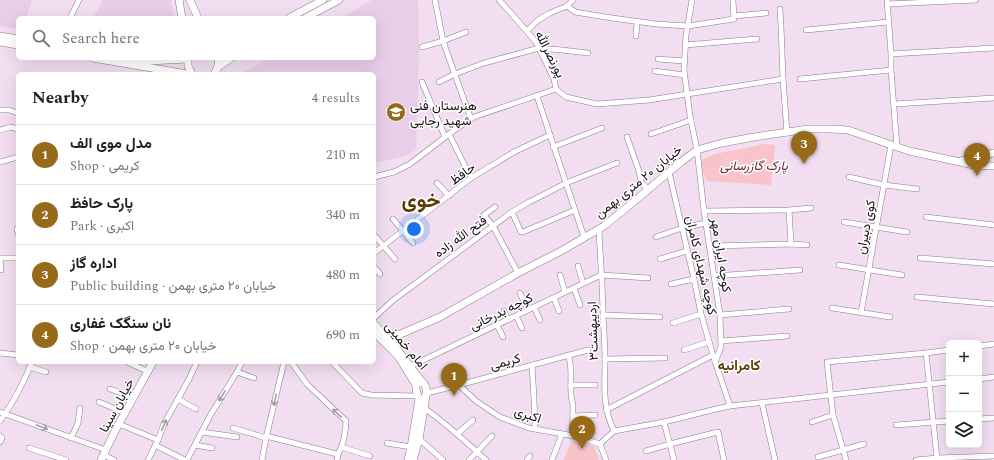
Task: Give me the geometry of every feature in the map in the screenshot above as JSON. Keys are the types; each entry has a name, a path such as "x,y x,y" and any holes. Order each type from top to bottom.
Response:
{"street":[{"path":"71,16 79,0"},
{"path":"179,0 182,16"},
{"path":"191,0 197,16"},
{"path":"309,16 339,0"},
{"path":"435,0 443,41 471,119"},
{"name":"پورنصرالله","path":"499,0 536,42 554,79 556,89 566,97 597,104 649,100 783,78"},
{"path":"527,31 538,20 567,6 573,0"},
{"name":"کوچه ایران مهر","path":"692,0 685,45 684,75 697,150 704,211 720,315 722,341 715,362"},
{"path":"567,6 575,12 638,22 688,26 734,20 733,0"},
{"path":"887,2 976,0"},
{"path":"293,16 320,1"},
{"name":"کوی دبیران","path":"861,313 884,185 894,146 894,104 887,2"},
{"path":"780,9 787,133"},
{"path":"734,16 766,12"},
{"path":"636,36 638,22"},
{"path":"806,30 888,22"},
{"path":"422,47 466,32"},
{"path":"0,36 16,39"},
{"path":"685,45 757,39"},
{"path":"0,42 16,45"},
{"path":"439,82 455,74 499,59 539,48 588,53"},
{"path":"891,54 994,48"},
{"path":"658,59 684,61"},
{"path":"105,60 175,72"},
{"path":"140,60 157,60"},
{"path":"188,60 188,66 191,72"},
{"path":"217,71 218,60"},
{"path":"217,71 229,60"},
{"path":"800,78 891,70"},
{"path":"655,71 684,75"},
{"path":"422,82 447,136 471,178"},
{"path":"376,176 394,172 410,164 474,117 556,89"},
{"path":"537,96 584,237"},
{"path":"894,104 994,98"},
{"path":"0,110 9,110 16,112"},
{"path":"651,134 691,120"},
{"path":"0,130 10,128 16,129"},
{"path":"553,147 602,128"},
{"name":"خیابان ۲۰ متری بهمن","path":"389,339 440,317 518,273 563,250 599,228 620,213 697,150 722,143 754,137 808,129 832,129 848,130 909,151 959,162 994,153"},
{"name":"حافظ","path":"376,251 471,178 514,152 550,135"},
{"path":"627,137 639,171 641,182 648,190"},
{"path":"0,162 16,158"},
{"path":"959,162 974,165 994,166"},
{"name":"فتح الله زاده","path":"376,316 392,301 512,212 566,183 617,163"},
{"name":"کوچه شهدای کامران","path":"669,172 701,314 730,406"},
{"path":"849,177 884,185 917,189"},
{"path":"437,183 449,196"},
{"path":"494,207 484,215 493,226 518,273"},
{"path":"704,211 789,210 811,208"},
{"path":"512,212 521,232 523,232 575,210"},
{"path":"789,210 791,244"},
{"path":"926,217 994,225"},
{"path":"393,220 413,243"},
{"path":"844,222 907,232"},
{"path":"656,237 682,228 706,223"},
{"name":"اردیبهشت۳","path":"599,228 605,359 604,384 606,410 614,432"},
{"path":"376,237 395,259"},
{"path":"709,246 808,245"},
{"path":"660,259 687,251"},
{"path":"0,270 0,258 16,258"},
{"path":"920,258 994,264"},
{"path":"839,265 902,275"},
{"path":"578,266 583,283"},
{"path":"376,269 380,274"},
{"path":"714,276 800,270"},
{"path":"560,275 565,292"},
{"path":"601,275 648,278"},
{"name":"کوچه بدرخانی","path":"411,366 601,275"},
{"path":"672,284 694,279"},
{"path":"574,288 580,305"},
{"path":"520,293 528,310"},
{"path":"917,297 994,304"},
{"path":"554,298 559,311"},
{"path":"534,307 540,320"},
{"path":"832,308 890,317"},
{"path":"720,315 789,309"},
{"path":"504,311 508,320"},
{"path":"673,323 701,314"},
{"path":"603,315 660,317"},
{"path":"516,316 522,328"},
{"path":"497,325 504,337"},
{"name":"امام خمینی","path":"376,326 389,339 411,366 419,383"},
{"name":"امام خمینی","path":"376,334 398,356 419,383"},
{"path":"722,341 787,336"},
{"path":"684,350 709,342"},
{"path":"982,346 994,344"},
{"name":"کریمی","path":"334,364 362,392 371,395 422,396 588,350"},
{"path":"846,460 833,415 827,362 946,350"},
{"path":"0,352 16,355"},
{"path":"926,353 937,458"},
{"path":"568,355 570,359 574,436"},
{"path":"606,410 713,355"},
{"path":"605,359 665,358"},
{"path":"131,364 147,371"},
{"name":"خیابان سینا","path":"103,455 151,364"},
{"path":"148,460 164,424 196,364"},
{"path":"119,424 157,442 186,460 241,364"},
{"path":"262,460 284,364"},
{"path":"233,428 337,457 341,447 346,421 307,384 292,364"},
{"path":"0,421 3,413 31,365 46,372"},
{"path":"532,365 535,429"},
{"path":"237,372 254,378"},
{"path":"982,379 994,377"},
{"path":"606,460 600,444 614,432 730,406 946,382"},
{"path":"408,460 425,385 419,383"},
{"path":"413,460 424,408 419,383"},
{"name":"اکبری","path":"459,385 476,400 500,417 529,428 574,436 600,444"},
{"path":"571,385 595,385"},
{"path":"110,389 133,397"},
{"path":"178,400 196,410"},
{"path":"99,402 124,413"},
{"path":"762,403 775,460"},
{"path":"71,438 78,423 80,408"},
{"path":"424,408 432,413 486,460"},
{"path":"3,413 71,438 114,460"},
{"path":"573,416 594,415"},
{"path":"812,422 833,415"},
{"path":"982,419 994,418"},
{"path":"457,434 473,420"},
{"path":"896,426 946,421"},
{"path":"664,422 674,460"},
{"path":"202,432 237,437"},
{"path":"646,451 718,432 724,460"},
{"path":"552,460 562,434"},
{"path":"0,436 2,438 0,442"},
{"path":"469,460 492,436"},
{"path":"418,439 443,460"},
{"path":"387,443 411,447"},
{"path":"818,457 864,444"},
{"path":"195,445 212,448"},
{"path":"341,447 370,456"},
{"path":"29,448 66,460"},
{"path":"916,460 994,456"}],"shaded area":[{"path":"0,0 32,0 27,16 16,16 16,29 0,26"},
{"path":"103,0 171,0 174,16 94,16"},
{"name":"هنرستان فنی شهید رجایی","path":"372,0 418,0 419,57 416,150 405,156 376,163 376,72 244,72 265,60 376,60 376,16 344,16"}],"green space":[{"name":"پارک گازرسانی","path":"764,144 775,145 771,185 707,181 698,161 715,154"},
{"path":"572,441 594,446 599,460 563,460"}],"place":[{"name":"هنرستان فنی شهید رجایی","path":"396,112"},
{"name":"اداره گاز","path":"804,164"},
{"name":"نان سنگک غفاری","path":"977,176"},
{"name":"مدل موی الف","path":"454,396"},
{"name":"پارک حافظ","path":"582,449"}],"district":[{"name":"خوی","path":"421,200"},
{"name":"کامرانیه","path":"739,365"}]}
